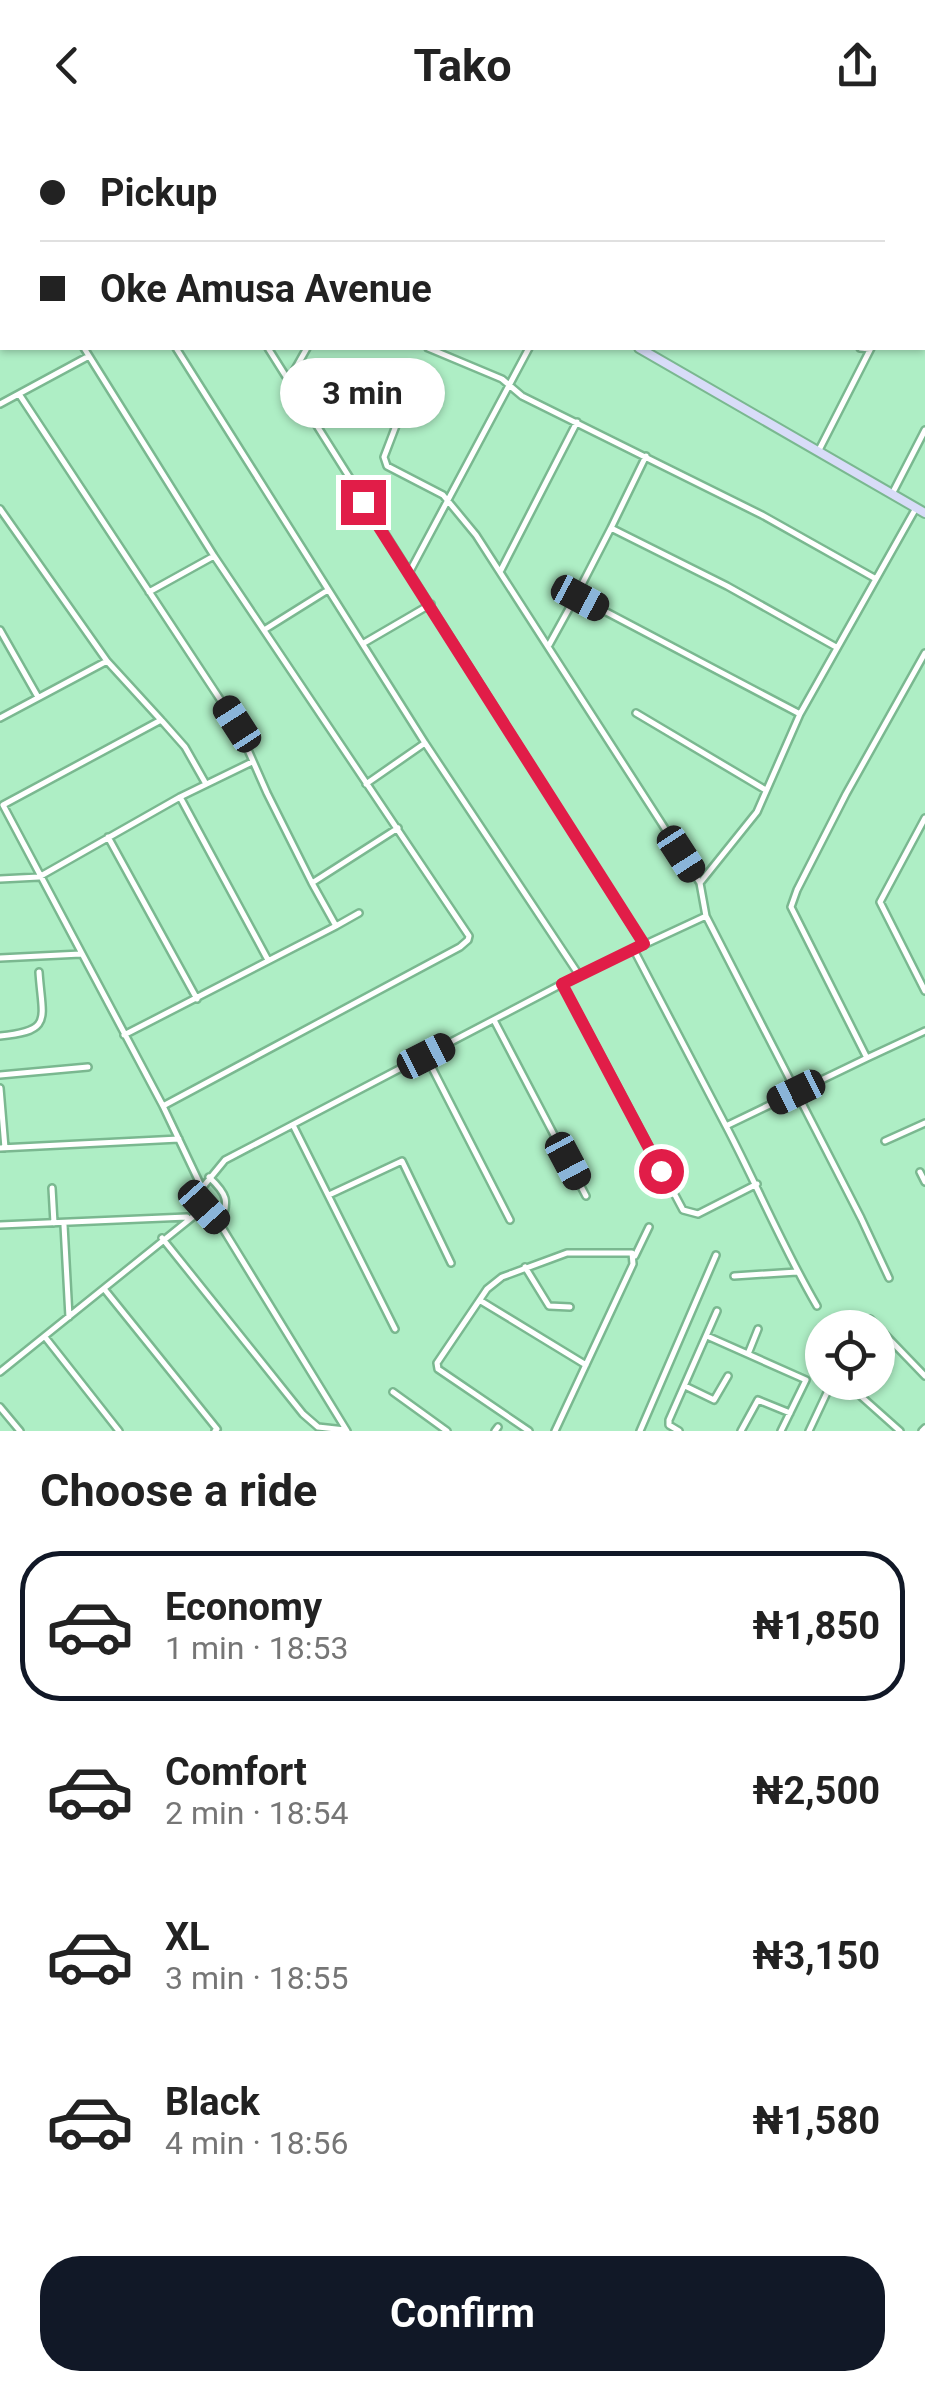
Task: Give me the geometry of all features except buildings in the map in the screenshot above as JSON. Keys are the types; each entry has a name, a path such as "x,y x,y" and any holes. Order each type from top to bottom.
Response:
{"street":[{"path":"85,350 214,556 467,932 468,940 164,1106"},
{"path":"177,350 424,743 580,975"},
{"path":"269,350 644,944"},
{"path":"289,380 306,350"},
{"path":"433,350 502,379 522,396 646,456 876,579"},
{"path":"409,572 528,350"},
{"path":"643,350 921,510 836,647 764,788 752,820 700,883"},
{"path":"819,450 870,350"},
{"path":"0,404 89,356"},
{"path":"19,394 237,724 252,762 336,926"},
{"path":"367,406 397,423 384,457 387,466 449,500 501,570 700,883 706,916 889,1278"},
{"path":"501,570 578,422"},
{"path":"892,494 925,430"},
{"path":"549,645 646,456"},
{"path":"0,509 107,661 185,747 206,784"},
{"path":"611,528 836,647"},
{"path":"148,592 214,556"},
{"path":"264,630 328,590"},
{"path":"576,596 800,714"},
{"path":"363,644 430,604"},
{"path":"0,630 38,697"},
{"path":"866,1058 791,908 796,890 846,794 925,652"},
{"path":"0,718 107,661"},
{"path":"636,713 764,788"},
{"path":"161,720 1,802 164,1106 202,1188 204,1207 220,1224 346,1430"},
{"path":"366,784 424,743"},
{"path":"0,879 38,877 180,797 252,762"},
{"path":"180,797 268,960"},
{"path":"925,818 880,902 925,992"},
{"path":"312,883 398,828"},
{"path":"108,836 198,999"},
{"path":"124,1036 359,913"},
{"path":"202,1188 225,1160 562,984 706,916"},
{"path":"634,950 817,1306"},
{"path":"0,958 81,954"},
{"path":"0,1036 29,1033 41,1021 39,972"},
{"path":"562,984 684,1210 698,1214 757,1184"},
{"path":"494,1021 586,1196"},
{"path":"726,1126 925,1031"},
{"path":"426,1056 510,1220"},
{"path":"0,1075 88,1067"},
{"path":"0,1088 3,1148 179,1139"},
{"path":"885,1141 925,1123"},
{"path":"293,1125 395,1329"},
{"path":"330,1195 402,1161 451,1263"},
{"path":"920,1172 925,1182"},
{"path":"208,1178 227,1196 220,1224"},
{"path":"52,1188 54,1223"},
{"path":"0,1372 204,1207"},
{"path":"0,1226 191,1217"},
{"path":"64,1224 69,1317"},
{"path":"554,1431 650,1227"},
{"path":"162,1238 303,1414 318,1428 346,1430"},
{"path":"529,1431 436,1367 450,1342 496,1280 576,1252 627,1250 634,1258"},
{"path":"640,1431 716,1255"},
{"path":"525,1267 549,1306 570,1307"},
{"path":"734,1276 797,1272"},
{"path":"105,1290 217,1430"},
{"path":"481,1302 586,1365"},
{"path":"679,1431 669,1425 669,1420 717,1311"},
{"path":"748,1354 758,1329"},
{"path":"45,1336 120,1431"},
{"path":"707,1336 806,1380 781,1431"},
{"path":"895,1345 925,1376"},
{"path":"685,1386 714,1400 728,1376"},
{"path":"393,1392 447,1431"},
{"path":"741,1431 758,1400 790,1413"},
{"path":"809,1431 824,1400"},
{"path":"865,1400 900,1431"},
{"path":"0,1407 20,1431"}],"route":[{"path":"363,502 644,944 562,984 661,1171"}]}
